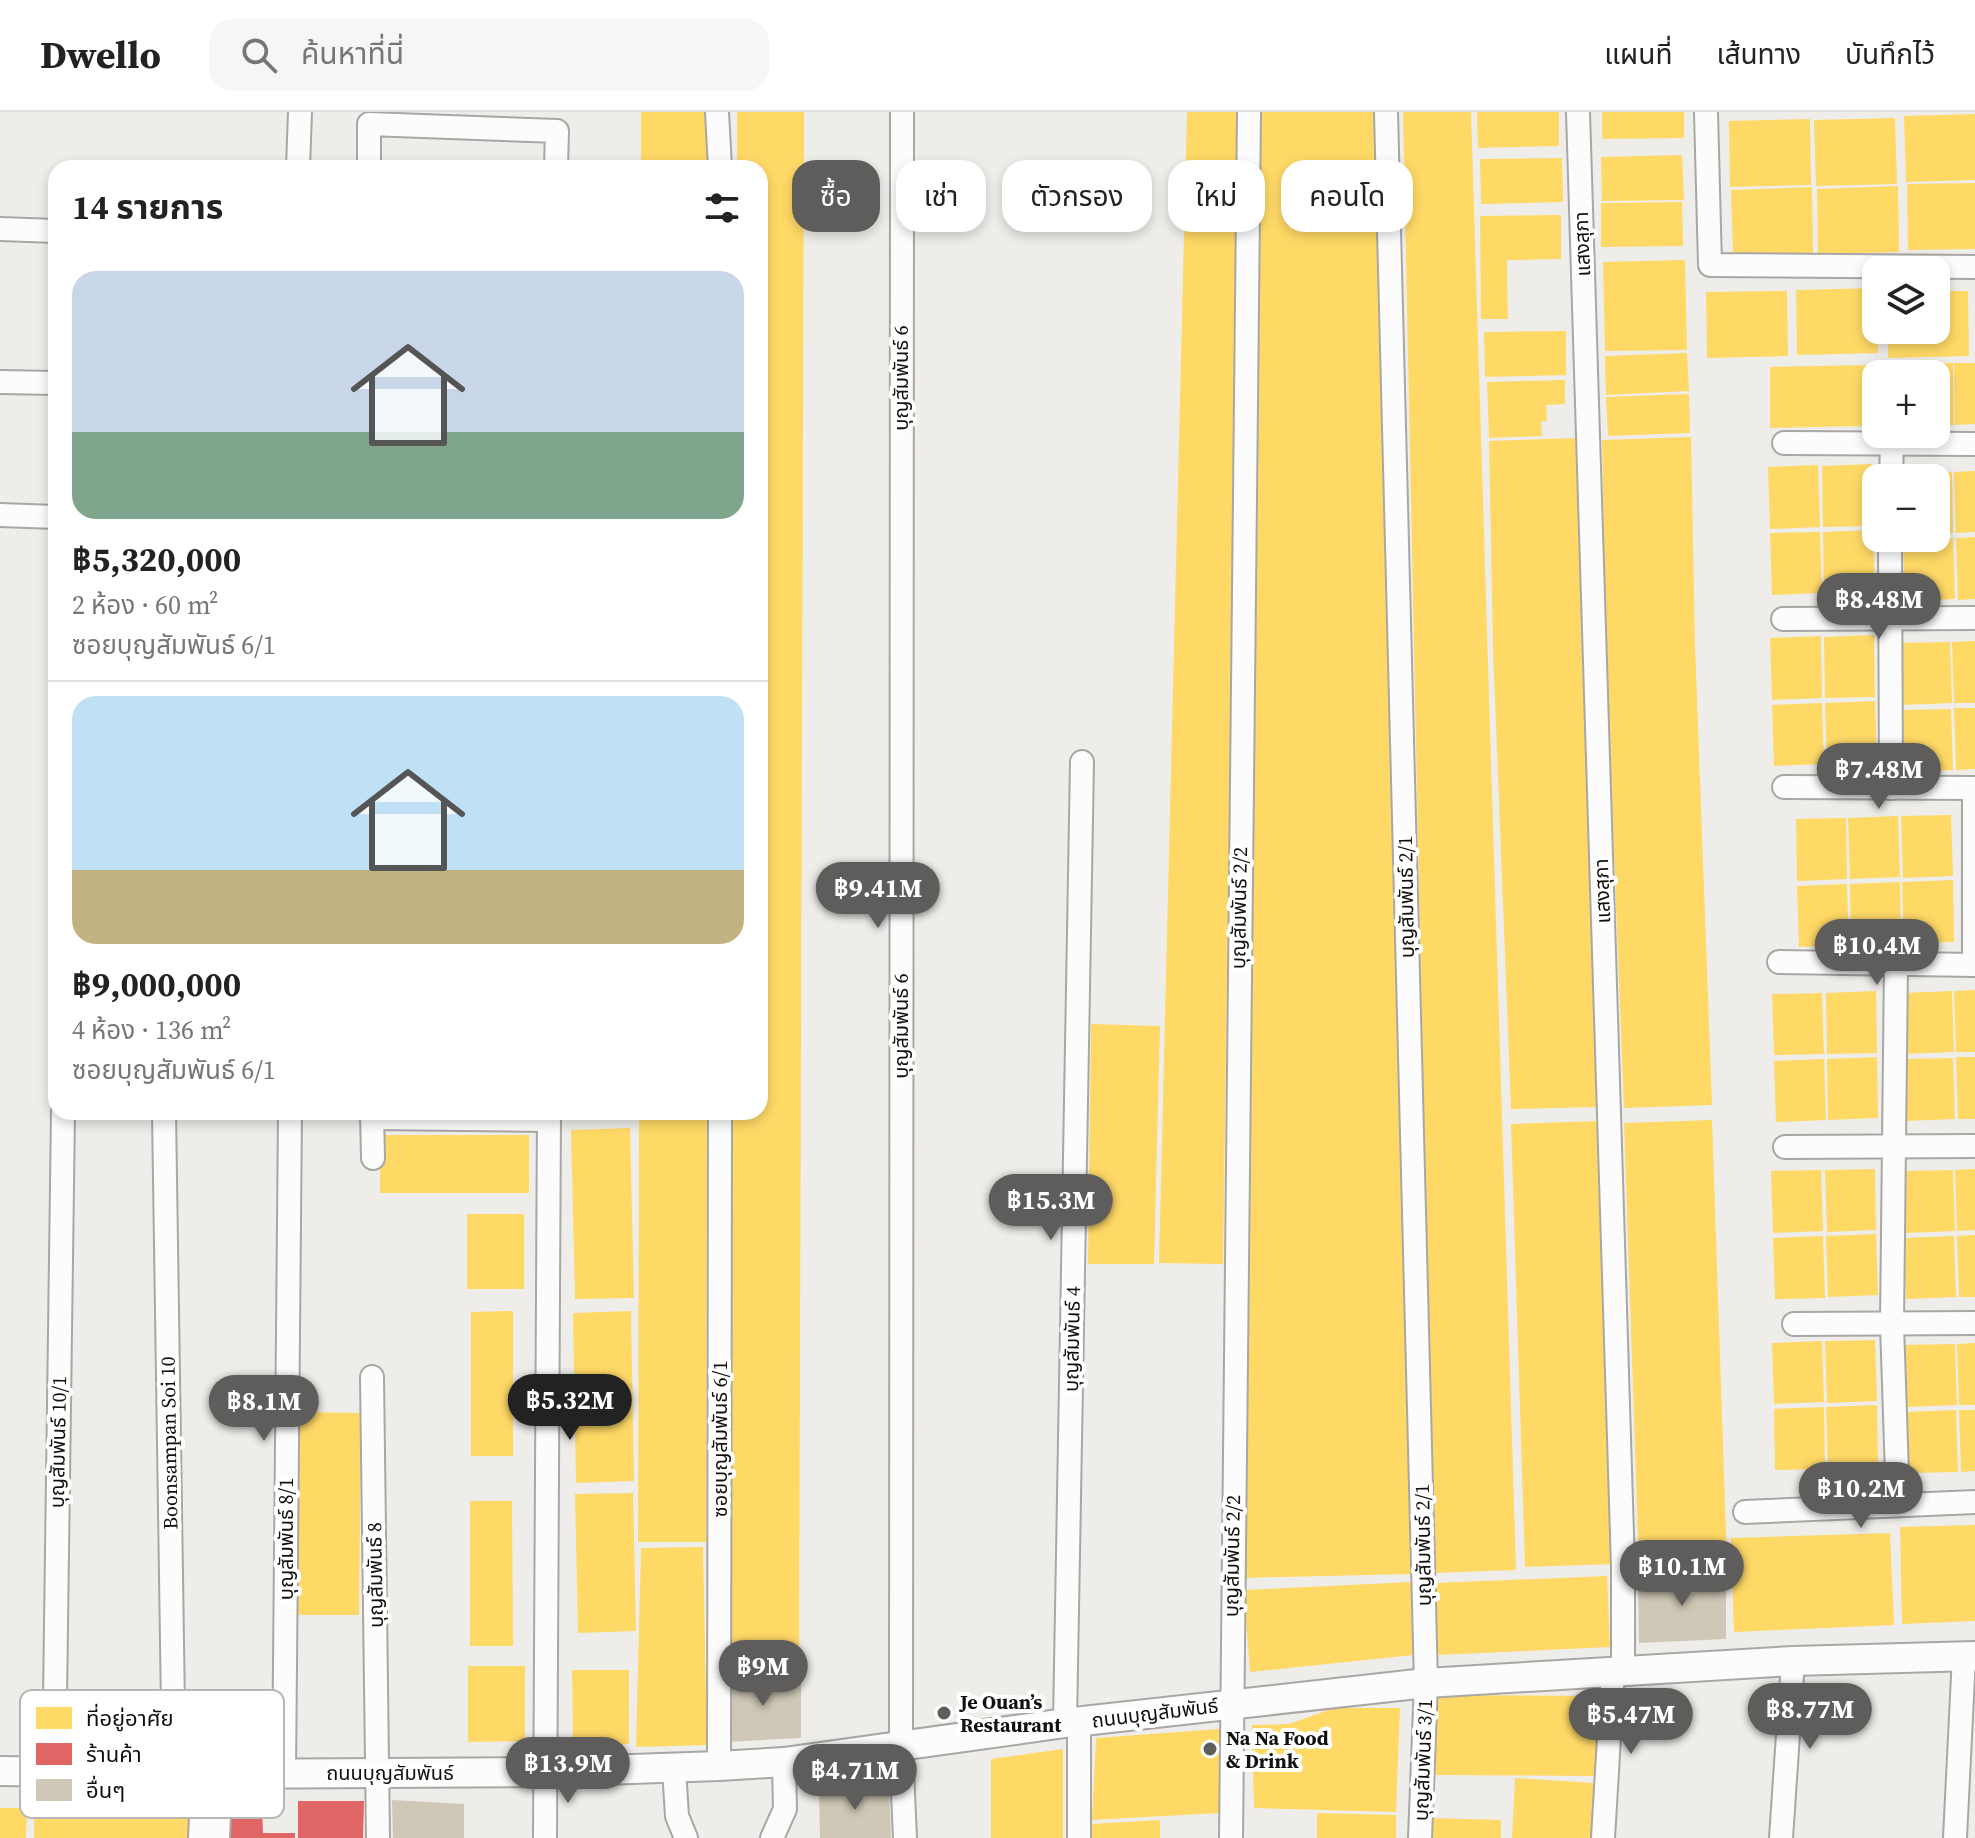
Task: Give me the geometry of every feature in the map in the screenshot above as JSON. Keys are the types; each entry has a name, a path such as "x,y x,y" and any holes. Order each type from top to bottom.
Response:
{"street":[{"path":"298,160 300,112"},
{"path":"717,112 720,160"},
{"name":"บุญสัมพันธ์ 6","path":"902,112 901,1747 905,1838"},
{"name":"บุญสัมพันธ์ 2/2","path":"1231,1838 1249,112"},
{"name":"บุญสัมพันธ์ 2/1","path":"1386,112 1426,1683"},
{"name":"แสงสุภา","path":"1578,112 1622,1551 1618,1671 1603,1838"},
{"path":"1706,112 1710,265 1975,267"},
{"path":"369,160 369,124 557,131 556,160"},
{"path":"0,229 48,231"},
{"path":"0,382 48,383"},
{"path":"1784,443 1862,443"},
{"path":"1950,444 1975,444"},
{"path":"0,515 48,517"},
{"path":"1890,552 1891,788"},
{"path":"1783,619 1975,618"},
{"name":"บุญสัมพันธ์ 4","path":"1079,1838 1072,1723 1082,762"},
{"path":"1779,962 1974,965 1974,788 1784,787"},
{"path":"1896,964 1892,1324 1898,1505"},
{"name":"บุญสัมพันธ์ 10/1","path":"55,1690 63,1120"},
{"name":"Boonsampan Soi 10","path":"164,1120 173,1690"},
{"name":"บุญสัมพันธ์ 8/1","path":"284,1774 290,1120"},
{"path":"372,1120 373,1158"},
{"path":"545,1838 549,1120"},
{"name":"ซอยบุญสัมพันธ์ 6/1","path":"719,1766 720,1120"},
{"path":"1785,1147 1975,1146"},
{"path":"1794,1324 1975,1323"},
{"name":"บุญสัมพันธ์ 8","path":"372,1377 378,1838"},
{"path":"1745,1512 1975,1502"},
{"path":"1955,1838 1970,1656"},
{"name":"ถนนบุญสัมพันธ์","path":"284,1774 674,1769 784,1762 1072,1723 1426,1683 1793,1661 1970,1656"},
{"path":"1781,1838 1793,1661"},
{"name":"บุญสัมพันธ์ 3/1","path":"1420,1838 1426,1683"},
{"path":"772,1838 785,1809 784,1762"},
{"path":"674,1769 677,1816 686,1838"},
{"name":"ถนนบุญสัมพันธ์","path":"0,1771 20,1771"},
{"path":"200,1838 204,1818"},
{"path":"216,1818 218,1838"}],"building: ที่อยู่อาศัย":[{"path":"641,112 709,112 709,160 641,160"},
{"path":"737,112 804,112 804,160 792,160 792,232 804,232 799,1669 730,1668 732,1120 768,1120 768,160 737,160"},
{"path":"1187,112 1239,112 1238,160 1186,160"},
{"path":"1256,112 1375,112 1376,160 1281,160 1281,232 1378,232 1412,1574 1241,1578 1255,232 1265,232 1265,160 1256,160"},
{"path":"1403,112 1471,112 1516,1570 1433,1573 1405,232 1413,232 1413,160 1404,160"},
{"path":"1477,112 1559,112 1559,146 1478,148"},
{"path":"1602,112 1684,112 1684,138 1602,139"},
{"path":"1975,114 1975,180 1906,182 1904,116"},
{"path":"1895,118 1897,184 1816,186 1814,120"},
{"path":"1810,119 1811,185 1730,187 1729,121"},
{"path":"1682,155 1684,200 1602,201 1601,157"},
{"path":"1562,158 1563,202 1481,204 1480,159"},
{"path":"1975,183 1975,249 1908,250 1907,184"},
{"path":"1898,186 1899,252 1818,254 1817,189"},
{"path":"1812,187 1813,253 1733,255 1731,190"},
{"path":"1682,202 1683,246 1601,247 1601,203"},
{"path":"1561,215 1561,259 1507,260 1508,319 1481,319 1480,216"},
{"path":"1184,232 1237,232 1223,1264 1159,1263"},
{"path":"1685,260 1687,350 1605,351 1603,262"},
{"path":"1862,288 1862,344 1878,344 1878,353 1797,355 1796,290"},
{"path":"1787,291 1788,356 1707,358 1706,292"},
{"path":"1950,291 1968,291 1969,356 1888,358 1888,344 1950,344"},
{"path":"1566,331 1566,375 1485,377 1484,332"},
{"path":"1687,353 1689,391 1606,395 1605,356"},
{"path":"1950,363 1953,363 1954,425 1950,425"},
{"path":"1954,363 1975,363 1975,424 1955,425"},
{"path":"1862,365 1862,426 1770,428 1770,367"},
{"path":"1565,380 1565,404 1546,405 1547,421 1541,421 1542,436 1489,438 1487,382"},
{"path":"1689,394 1690,433 1608,436 1606,397"},
{"path":"1691,437 1695,644 1712,1105 1624,1108 1606,648 1602,440"},
{"path":"1577,438 1599,1107 1511,1109 1493,649 1489,441"},
{"path":"1862,464 1862,526 1823,527 1822,466"},
{"path":"1818,465 1820,527 1770,529 1768,467"},
{"path":"1975,471 1975,532 1956,533 1954,472"},
{"path":"1950,472 1953,533 1950,533"},
{"path":"1862,530 1862,552 1874,552 1875,591 1824,593 1823,532"},
{"path":"1820,532 1822,593 1772,595 1770,533"},
{"path":"1975,537 1975,599 1958,600 1956,538"},
{"path":"1950,538 1953,538 1955,599 1905,601 1903,552 1950,552"},
{"path":"1874,635 1875,697 1825,698 1824,637"},
{"path":"1821,636 1822,698 1772,700 1770,638"},
{"path":"1975,641 1975,703 1954,703 1952,642"},
{"path":"1950,642 1952,703 1902,705 1900,643"},
{"path":"1875,701 1877,762 1827,764 1825,703"},
{"path":"1822,703 1824,764 1774,766 1772,705"},
{"path":"1954,708 1975,708 1975,769 1956,770"},
{"path":"1951,709 1953,770 1903,772 1901,710"},
{"path":"1951,815 1953,876 1903,878 1901,816"},
{"path":"1898,816 1900,877 1850,879 1848,818"},
{"path":"1846,818 1847,879 1797,881 1796,819"},
{"path":"1953,880 1954,942 1904,943 1902,882"},
{"path":"1900,882 1901,944 1851,946 1850,884"},
{"path":"1847,884 1849,945 1799,947 1797,886"},
{"path":"1975,990 1975,1052 1956,1052 1954,991"},
{"path":"1876,991 1877,1053 1827,1054 1826,993"},
{"path":"1952,991 1954,1052 1904,1054 1902,993"},
{"path":"1822,993 1824,1054 1774,1055 1772,994"},
{"path":"1091,1024 1160,1026 1154,1264 1088,1264"},
{"path":"1877,1057 1878,1118 1828,1120 1827,1059"},
{"path":"1956,1057 1975,1057 1975,1119 1958,1119"},
{"path":"1953,1058 1955,1119 1905,1121 1903,1059"},
{"path":"1824,1059 1826,1120 1776,1122 1774,1061"},
{"path":"639,1120 707,1120 706,1542 638,1542"},
{"path":"1712,1120 1727,1563 1639,1566 1624,1123"},
{"path":"1599,1121 1614,1564 1525,1567 1511,1124"},
{"path":"630,1128 634,1298 575,1299 571,1130"},
{"path":"380,1135 529,1135 529,1193 380,1193"},
{"path":"1875,1169 1876,1230 1827,1232 1825,1170"},
{"path":"1975,1169 1975,1230 1957,1231 1955,1170"},
{"path":"1821,1170 1823,1231 1773,1233 1771,1171"},
{"path":"1953,1170 1955,1231 1905,1233 1903,1171"},
{"path":"467,1214 524,1214 524,1289 467,1289"},
{"path":"1876,1234 1878,1295 1828,1297 1826,1236"},
{"path":"1975,1235 1975,1297 1959,1297 1957,1236"},
{"path":"1823,1236 1825,1298 1775,1299 1773,1238"},
{"path":"1954,1236 1956,1297 1906,1299 1904,1238"},
{"path":"513,1311 513,1456 471,1456 471,1312"},
{"path":"631,1311 634,1481 576,1483 573,1313"},
{"path":"1875,1340 1877,1401 1827,1403 1825,1341"},
{"path":"1822,1341 1824,1402 1774,1404 1772,1343"},
{"path":"1975,1343 1975,1405 1959,1405 1957,1344"},
{"path":"1955,1344 1957,1405 1907,1407 1905,1345"},
{"path":"1877,1405 1878,1467 1828,1468 1826,1407"},
{"path":"1824,1407 1825,1469 1775,1470 1774,1409"},
{"path":"1956,1410 1958,1472 1908,1473 1906,1412"},
{"path":"1959,1410 1975,1410 1975,1471 1961,1472"},
{"path":"300,1412 361,1413 359,1615 298,1615"},
{"path":"633,1493 636,1631 578,1633 575,1494"},
{"path":"470,1501 512,1501 513,1646 470,1646"},
{"path":"1975,1525 1975,1621 1902,1624 1900,1527"},
{"path":"1890,1533 1894,1625 1734,1632 1731,1538"},
{"path":"703,1547 707,1745 636,1747 641,1548"},
{"path":"1607,1576 1610,1647 1438,1655 1435,1583"},
{"path":"1412,1582 1413,1655 1250,1672 1244,1590"},
{"path":"468,1666 525,1666 525,1741 468,1742"},
{"path":"572,1670 629,1670 629,1744 573,1745"},
{"path":"1435,1695 1600,1696 1597,1776 1431,1775"},
{"path":"1334,1708 1400,1708 1396,1812 1254,1808 1252,1725 1289,1724"},
{"path":"1219,1729 1220,1813 1092,1820 1096,1738"},
{"path":"1063,1749 1063,1838 991,1838 991,1759"},
{"path":"1515,1778 1594,1783 1591,1838 1512,1838"},
{"path":"0,1808 20,1808 20,1818 27,1818 26,1838 0,1838"},
{"path":"1317,1813 1396,1815 1396,1838 1317,1838"},
{"path":"34,1818 195,1818 195,1838 34,1838"},
{"path":"1430,1818 1501,1820 1501,1838 1430,1838"},
{"path":"1160,1820 1160,1838 1090,1838 1090,1824"}],"building: ร้านค้า":[{"path":"298,1801 364,1801 363,1838 298,1838"},
{"path":"222,1818 262,1818 263,1833 295,1833 295,1838 222,1838"}],"building: อื่นๆ":[{"path":"1726,1574 1726,1639 1639,1643 1638,1577"},
{"path":"727,1675 801,1678 801,1738 726,1742"},
{"path":"889,1785 891,1838 820,1838 819,1788"},
{"path":"392,1800 464,1804 464,1838 393,1838"}],"place":[{"name":"Je Ouan’s Restaurant","path":"944,1713"},
{"name":"Na Na Food & Drink","path":"1210,1749"}]}
